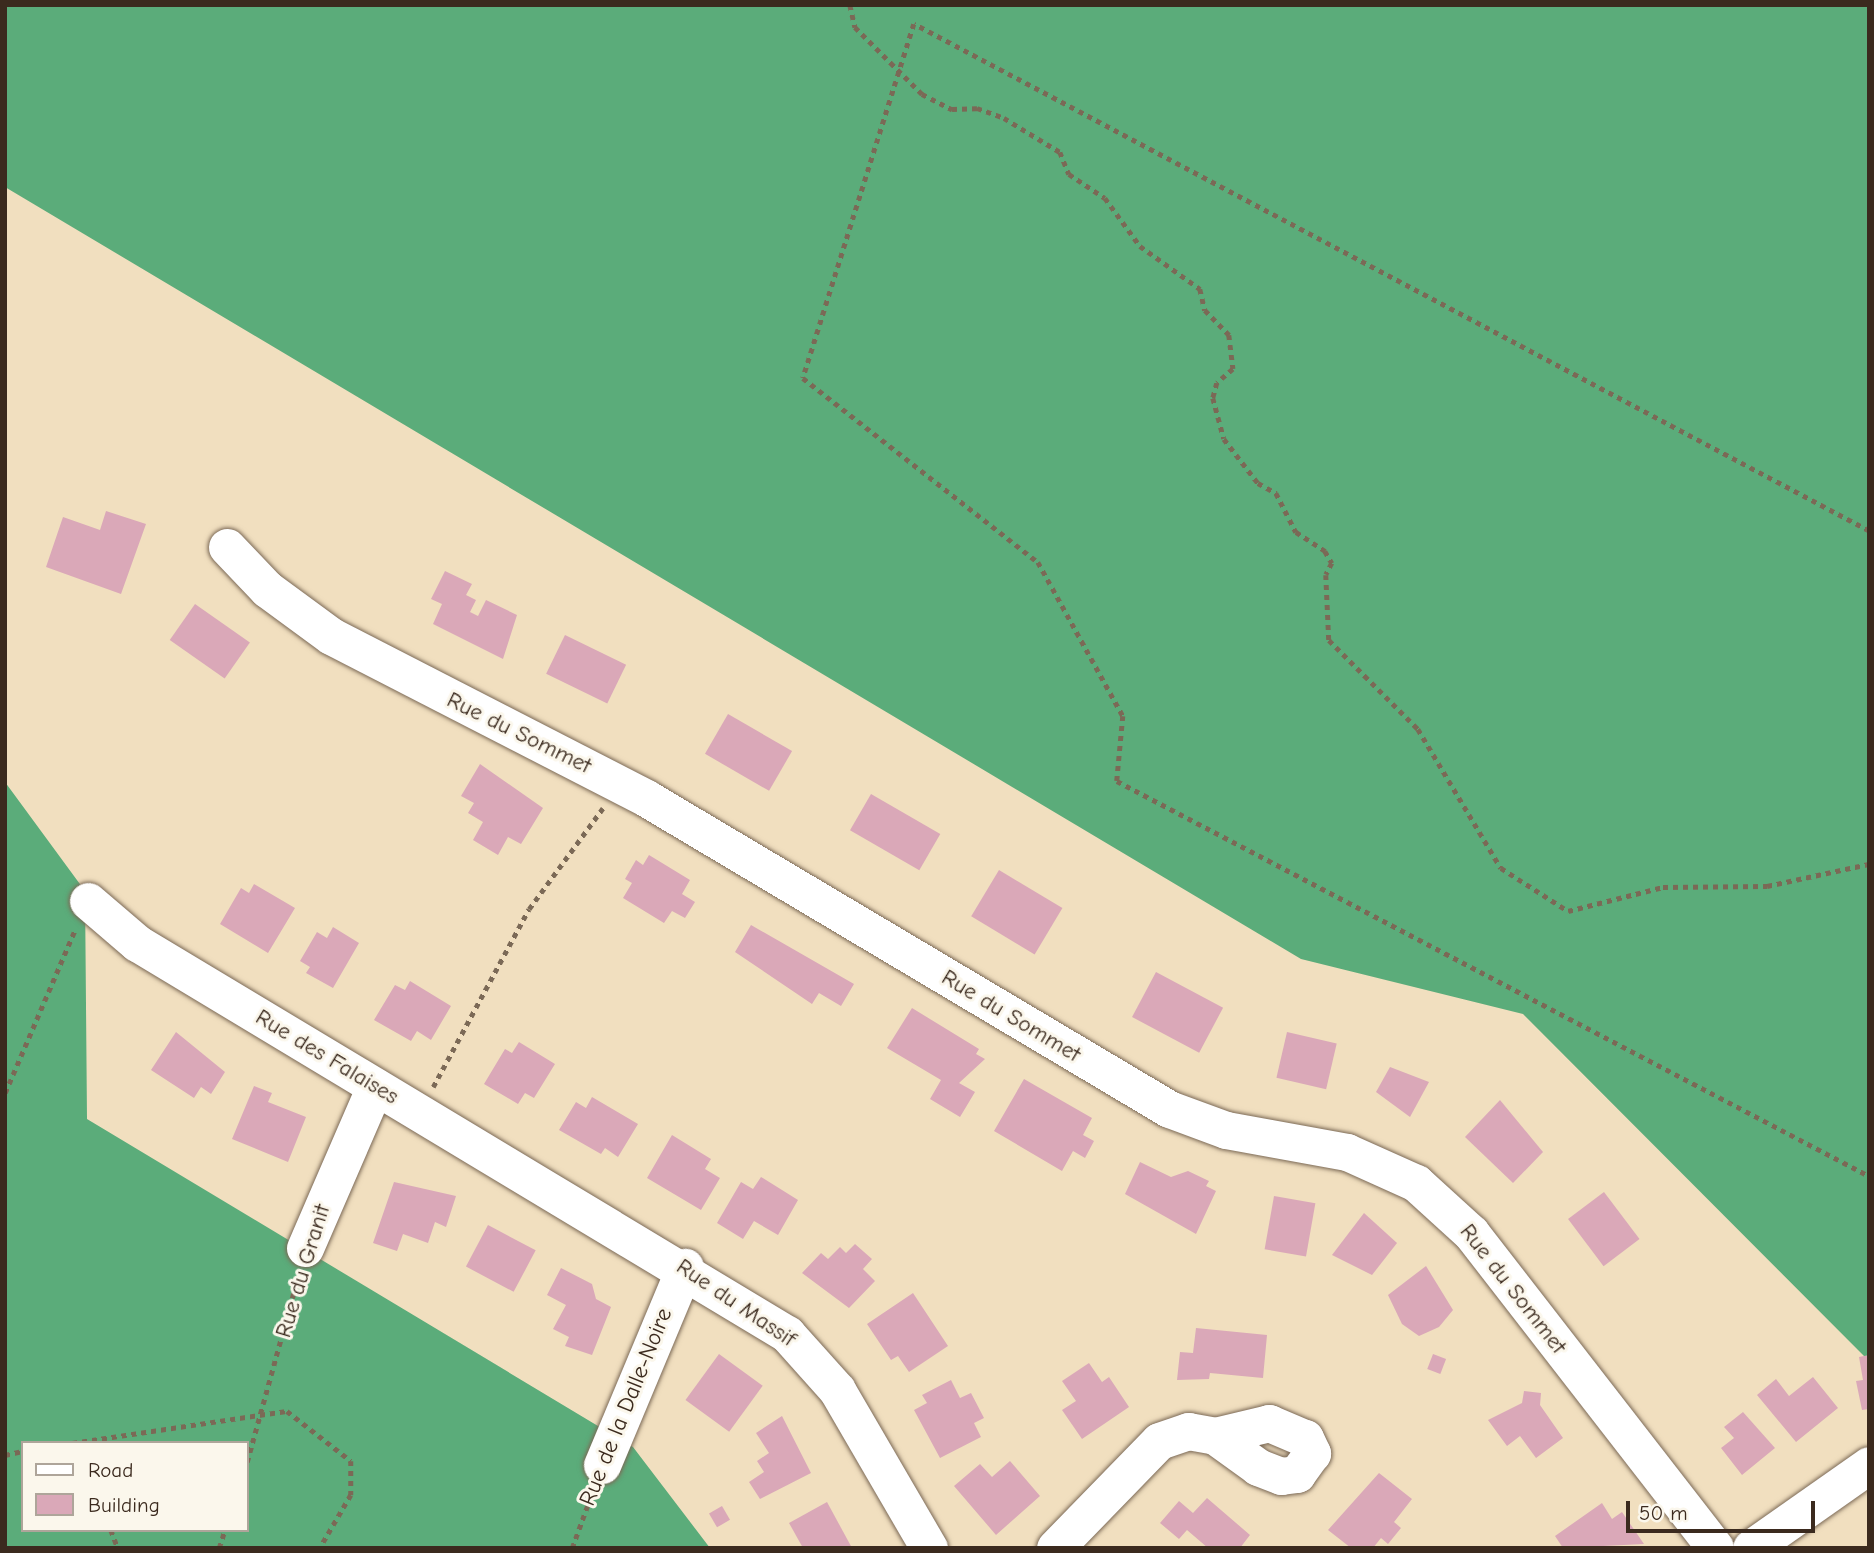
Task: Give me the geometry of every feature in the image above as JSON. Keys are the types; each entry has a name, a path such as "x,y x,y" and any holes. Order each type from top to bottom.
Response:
{"street":[{"name":"Rue du Sommet","path":"227,547 267,589 340,642 646,798 1169,1109 1226,1130 1365,1158 1416,1182 1471,1233 1715,1548"},
{"name":"Rue des Falaises","path":"88,901 137,943 573,1203"},
{"name":"Rue du Granit","path":"305,1248 375,1086"},
{"name":"Rue du Massif","path":"573,1203 758,1312 823,1370 929,1548"},
{"name":"Rue de la Dalle-Noire","path":"602,1465 685,1268"},
{"path":"1055,1548 1159,1441 1188,1431 1215,1436"},
{"path":"1751,1548 1869,1465"}],"path":[{"path":"850,5 855,27 894,59 899,72 935,102 1004,118 1060,152 1069,174 1105,198 1140,246 1200,289 1205,310 1231,345 1233,369 1217,383 1213,398 1224,439 1258,483 1276,493 1296,532 1325,551 1332,563 1326,575 1329,640 1418,729 1501,868 1567,911 1663,887 1767,886 1869,864"},
{"path":"1869,531 914,24 803,378 1038,562 1123,716 1117,781 1869,1176"},
{"path":"419,1113 529,909 608,802"},
{"path":"5,1093 88,901"},
{"name":"Rue du Granit","path":"248,1458 262,1415 305,1248"},
{"path":"94,1441 287,1411 351,1461 351,1494 320,1548"},
{"name":"Rue de la Dalle-Noire","path":"572,1548 602,1465"}],"green space":[{"path":"5,5 1869,5 1869,1361 1523,1014 1301,959 5,187"},
{"path":"5,782 85,891 87,1119 633,1447 710,1548 5,1548"}],"building":[{"path":"106,511 146,524 121,594 46,567 63,517 100,530"},
{"path":"445,571 472,584 466,595 476,600 470,612 478,616 486,600 517,615 503,659 433,624 442,604 431,599"},
{"path":"195,604 250,642 225,678 170,640"},
{"path":"565,635 626,665 607,703 546,674"},
{"path":"728,714 792,751 769,791 705,754"},
{"path":"480,764 543,808 521,844 508,837 498,855 473,840 483,822 468,813 474,803 461,796"},
{"path":"871,794 940,834 919,870 850,830"},
{"path":"649,855 690,880 682,894 695,902 685,918 672,911 664,923 623,898 632,883 625,879 636,860 643,865"},
{"path":"999,870 1062,908 1035,954 971,916"},
{"path":"254,884 295,908 268,953 220,924 241,888 249,893"},
{"path":"751,925 854,984 841,1006 819,993 812,1004 735,952"},
{"path":"333,927 359,943 333,988 306,973 310,967 300,961 317,932 327,938"},
{"path":"1156,972 1223,1008 1199,1053 1132,1017"},
{"path":"410,981 451,1006 431,1040 417,1031 411,1041 374,1020 395,985 405,990"},
{"path":"912,1008 979,1049 976,1054 985,1059 959,1083 975,1092 960,1117 930,1099 941,1080 887,1048"},
{"path":"176,1032 225,1072 211,1094 201,1087 194,1098 151,1070"},
{"path":"1287,1032 1337,1043 1326,1089 1276,1078"},
{"path":"519,1042 555,1064 534,1098 525,1093 518,1104 484,1084 505,1049 512,1053"},
{"path":"1390,1067 1429,1082 1410,1117 1376,1092"},
{"path":"1024,1079 1092,1118 1083,1135 1094,1141 1085,1158 1073,1151 1062,1171 994,1131"},
{"path":"254,1086 272,1093 268,1102 306,1117 288,1162 232,1139"},
{"path":"592,1097 638,1124 618,1157 605,1148 601,1154 559,1130 576,1102 586,1108"},
{"path":"1500,1100 1543,1152 1513,1183 1465,1137"},
{"path":"672,1135 711,1159 705,1169 720,1178 701,1210 647,1178"},
{"path":"1140,1162 1171,1177 1188,1171 1209,1181 1206,1186 1216,1191 1196,1234 1125,1194"},
{"path":"761,1177 798,1200 778,1235 754,1221 743,1239 717,1223 741,1182 753,1189"},
{"path":"394,1182 456,1196 446,1227 435,1222 428,1243 403,1234 397,1251 373,1243"},
{"path":"1604,1192 1640,1239 1604,1266 1568,1219"},
{"path":"1274,1196 1315,1203 1306,1256 1265,1249"},
{"path":"1364,1213 1397,1243 1372,1275 1332,1255"},
{"path":"488,1225 536,1250 514,1292 466,1266"},
{"path":"855,1244 872,1259 863,1269 875,1281 849,1308 802,1273 821,1253 828,1259 840,1247 846,1253"},
{"path":"1426,1266 1453,1310 1439,1327 1419,1336 1402,1324 1388,1295"},
{"path":"561,1268 592,1284 596,1299 611,1307 592,1355 565,1346 569,1337 553,1329 566,1305 547,1295"},
{"path":"913,1293 948,1346 909,1372 898,1356 891,1360 867,1324"},
{"path":"1196,1328 1267,1335 1263,1378 1210,1373 1209,1379 1177,1380 1180,1352 1193,1353"},
{"path":"719,1354 763,1386 729,1432 685,1400"},
{"path":"1433,1354 1446,1359 1440,1374 1427,1369"},
{"path":"1869,1355 1869,1409 1862,1410 1856,1381 1863,1380 1859,1357"},
{"path":"1089,1363 1102,1382 1109,1377 1129,1407 1082,1439 1062,1410 1076,1401 1062,1381"},
{"path":"1813,1377 1838,1408 1796,1442 1757,1395 1776,1379 1789,1396"},
{"path":"951,1380 960,1398 971,1393 984,1418 974,1423 981,1437 940,1458 914,1410 927,1403 922,1395"},
{"path":"1524,1391 1541,1393 1540,1405 1563,1438 1536,1458 1520,1436 1507,1446 1488,1420 1522,1403"},
{"path":"1743,1412 1775,1448 1742,1475 1721,1448 1734,1438 1724,1427"},
{"path":"782,1416 811,1473 760,1499 749,1482 764,1472 757,1461 769,1453 756,1433"},
{"path":"1010,1461 1040,1496 996,1535 954,1486 980,1464 992,1477"},
{"path":"1379,1473 1412,1499 1394,1522 1401,1528 1388,1544 1381,1538 1373,1548 1351,1548 1328,1530"},
{"path":"1207,1498 1250,1535 1240,1548 1208,1548 1187,1530 1179,1539 1160,1523 1179,1501 1193,1513"},
{"path":"827,1502 852,1548 803,1548 789,1523"},
{"path":"1602,1503 1612,1519 1622,1512 1644,1544 1563,1548 1555,1536"},
{"path":"722,1506 730,1520 717,1527 709,1514"}]}
